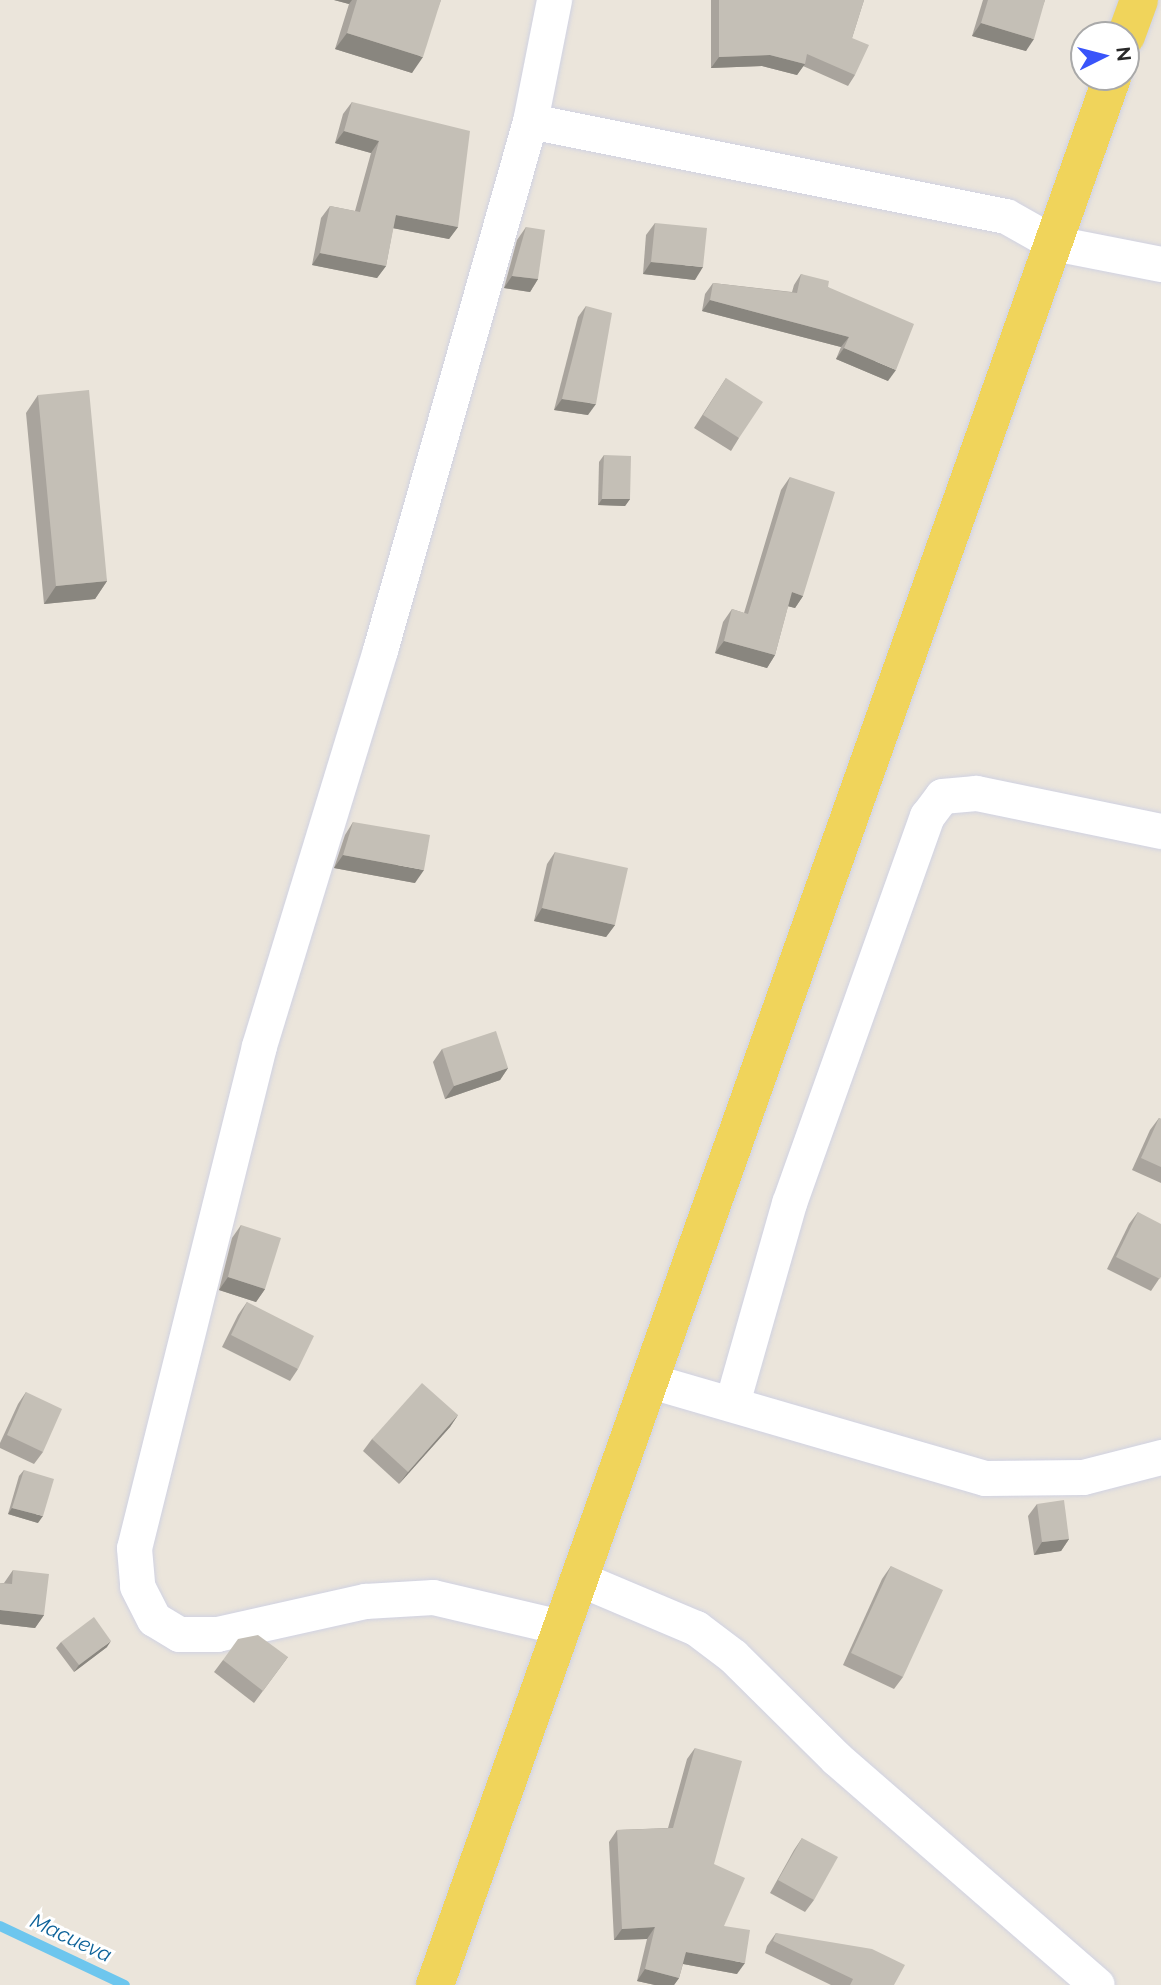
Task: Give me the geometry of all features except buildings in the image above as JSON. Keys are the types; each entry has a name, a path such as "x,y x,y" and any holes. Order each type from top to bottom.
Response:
{"main road":[{"path":"1131,21 1139,0"},
{"path":"435,1985 1107,91"}],"street":[{"path":"554,0 530,121 380,650 259,1046 134,1548 137,1586 153,1619 179,1634 217,1634 365,1601 433,1597 561,1627"},
{"path":"530,121 1006,216 1054,243 1161,264"},
{"path":"732,1403 789,1203 927,816 942,796 976,793 1161,831"},
{"path":"651,1381 985,1478 1083,1477 1161,1457"},
{"path":"580,1580 696,1628 733,1656 837,1759 1097,1985"}],"waterway":[{"name":"Macueva","path":"0,1926 125,1985"}]}
